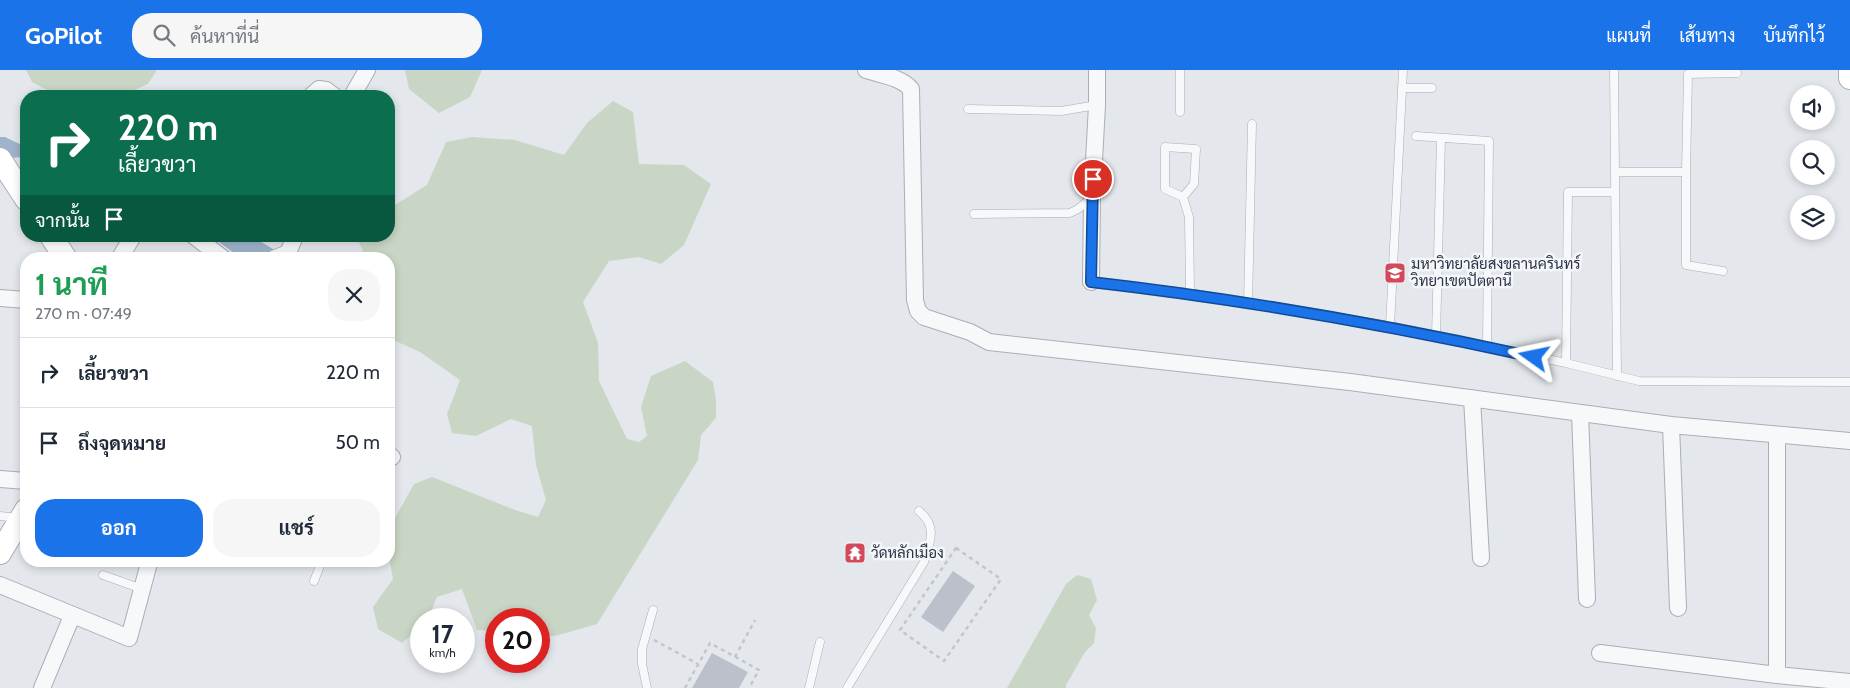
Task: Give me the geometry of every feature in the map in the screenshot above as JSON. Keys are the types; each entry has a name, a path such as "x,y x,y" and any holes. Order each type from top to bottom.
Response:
{"street":[{"path":"356,90 368,70"},
{"path":"866,70 900,80 911,89 915,300 918,311 924,317 970,332 989,342 1350,382 1671,425 1850,441"},
{"path":"1091,282 1097,70"},
{"path":"1850,70 1850,78"},
{"path":"3,164 20,190"},
{"path":"202,242 215,252"},
{"path":"0,298 20,300"},
{"path":"1472,398 1481,558"},
{"path":"1580,413 1587,599"},
{"path":"1671,425 1678,608"},
{"path":"1777,435 1777,675"},
{"path":"0,479 20,481"},
{"path":"0,553 16,515"},
{"path":"0,585 129,638 148,567"},
{"path":"42,688 72,616"},
{"path":"1600,653 1850,682"}],"lane":[{"path":"1180,70 1180,112"},
{"path":"1390,326 1403,70"},
{"path":"1614,70 1617,376"},
{"path":"1722,271 1686,264 1688,72 1737,73"},
{"path":"1402,88 1432,88"},
{"path":"968,109 1061,111 1097,105"},
{"path":"1248,303 1252,124"},
{"path":"1416,136 1489,141 1487,347"},
{"path":"1436,336 1441,138"},
{"path":"1183,197 1194,184 1196,149 1165,147 1165,189 1183,197 1189,217 1190,294"},
{"path":"1615,172 1686,172"},
{"path":"1566,363 1568,192 1615,192"},
{"path":"974,214 1070,213 1092,198"},
{"path":"1091,282 1190,294 1390,326 1566,363 1639,381 1850,382"},
{"path":"847,688 924,562 930,541 931,526 928,518 919,512"},
{"path":"314,581 320,567"},
{"path":"103,575 142,589"},
{"path":"647,688 642,649 653,610"},
{"path":"809,688 820,642"}],"path":[{"path":"956,548 1001,578 944,661 900,630 956,548"},
{"path":"735,657 755,620"},
{"path":"645,636 698,664"},
{"path":"685,688 710,643 759,670 749,688"}],"green space":[{"path":"26,70 157,70 148,84 134,90 47,90 32,82"},
{"path":"405,70 482,70 470,97 439,113 409,89"},
{"path":"613,101 633,112 639,164 684,165 711,184 684,245 661,264 639,257 609,261 583,302 598,343 599,381 627,439 639,442 647,436 641,407 651,376 685,361 713,382 716,418 701,435 698,460 597,624 555,636 550,636 550,608 485,608 485,630 477,630 475,608 469,608 462,589 437,597 432,608 410,608 410,636 402,643 378,629 373,607 393,579 391,567 395,567 395,518 414,484 432,477 515,510 538,517 546,500 536,465 532,426 511,419 476,436 452,433 447,414 460,380 420,352 395,341 395,252 363,252 359,242 395,242 395,205 427,185 446,142 472,137 515,140 564,155 587,123"},
{"path":"1077,575 1091,579 1097,600 1089,615 1096,628 1094,643 1085,652 1066,688 1007,688 1066,584"}],"water":[{"path":"0,137 5,137 20,144 20,157 0,159"},
{"path":"219,242 261,242 278,252 233,252"}],"building":[{"path":"953,571 975,586 943,632 921,617"},
{"path":"712,653 748,672 739,688 692,688"}],"place":[{"name":"มหาวิทยาลัยสงขลานครินทร์ วิทยาเขตปัตตานี","path":"1395,273"},
{"name":"วัดหลักเมือง","path":"855,553"}],"route":[{"path":"1093,179 1091,282 1190,294 1390,326 1534,357"}]}
